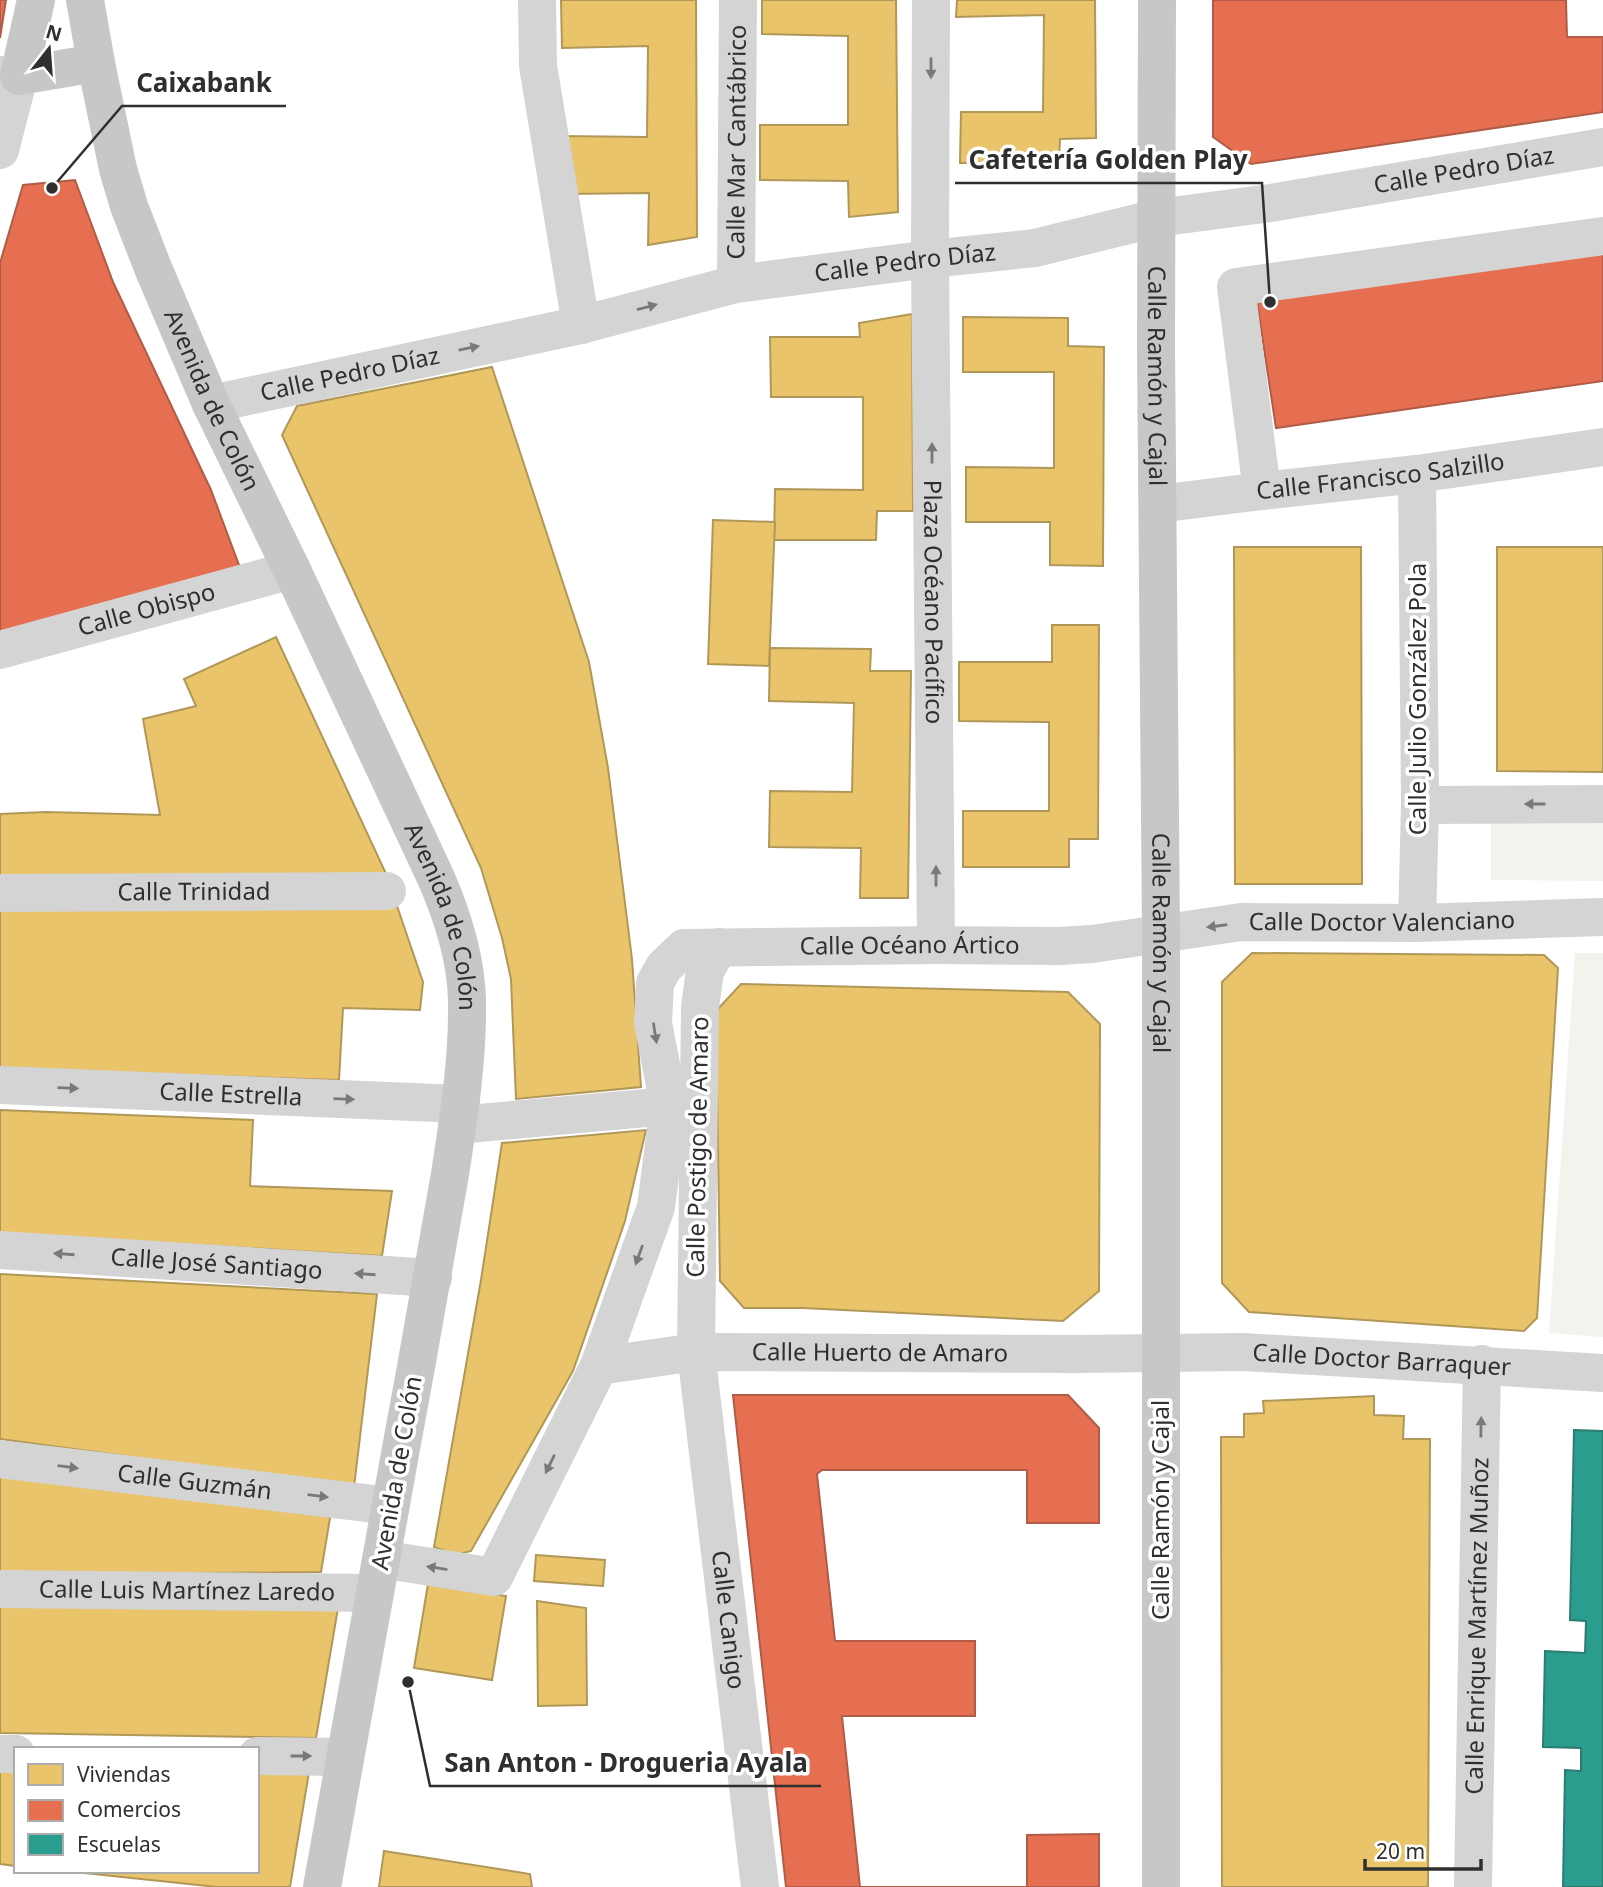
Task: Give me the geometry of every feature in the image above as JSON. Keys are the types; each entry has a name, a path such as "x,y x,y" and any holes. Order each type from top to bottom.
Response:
{"main road":[{"path":"36,0 9,76 96,63"},
{"name":"Avenida de Colón","path":"85,0 118,169 153,268 211,404 436,878 458,937 464,969 467,998 465,1067 459,1114 433,1278 322,1887"},
{"name":"Calle Ramón y Cajal","path":"1157,0 1161,1887"}],"street":[{"path":"537,0 538,66 581,325"},
{"name":"Calle Mar Cantábrico","path":"736,284 738,0"},
{"name":"Plaza Océano Pacífico","path":"931,0 930,258 936,945"},
{"path":"0,150 9,76"},
{"name":"Calle Pedro Díaz","path":"211,404 581,325 736,284 930,258 1035,248 1157,218 1270,203 1603,147"},
{"path":"1262,491 1236,287 1603,236"},
{"name":"Calle Francisco Salzillo","path":"1158,504 1417,474 1603,447"},
{"name":"Calle Julio González Pola","path":"1417,474 1420,805 1417,923"},
{"name":"Calle Obispo","path":"0,650 292,570"},
{"path":"1420,805 1603,804"},
{"name":"Calle Trinidad","path":"0,893 387,891"},
{"name":"Calle Doctor Valenciano","path":"1161,934 1241,922 1417,923 1603,918"},
{"name":"Calle Océano Ártico","path":"669,1106 653,1023 655,984 664,967 684,948 1059,946 1161,934"},
{"name":"Calle Postigo de Amaro","path":"696,1352 700,1007 705,971 719,947"},
{"name":"Calle Estrella","path":"0,1086 459,1114 669,1106"},
{"path":"378,1576 494,1577 599,1366 656,1207 669,1106"},
{"name":"Calle José Santiago","path":"0,1250 433,1278"},
{"name":"Calle Huerto de Amaro","path":"599,1366 696,1352 1161,1352"},
{"name":"Calle Canigo","path":"696,1352 760,1887"},
{"name":"Calle Doctor Barraquer","path":"1161,1352 1243,1352 1603,1373"},
{"name":"Calle Enrique Martínez Muñoz","path":"1473,1887 1482,1364"},
{"name":"Calle Guzmán","path":"0,1458 391,1506"},
{"name":"Calle Luis Martínez Laredo","path":"0,1589 378,1576"},
{"path":"259,1756 345,1757"}],"shaded area":[{"path":"1491,822 1603,822 1603,881 1491,880"},
{"path":"1575,953 1603,953 1603,1337 1549,1333"}],"building: Viviendas":[{"path":"561,0 696,0 697,237 648,245 649,193 563,194 562,136 647,137 648,46 562,48"},
{"path":"762,0 896,0 898,212 849,217 848,181 760,180 760,125 848,125 848,36 762,34"},
{"path":"957,0 1095,0 1096,138 1060,139 1059,162 960,163 961,112 1043,112 1044,15 956,17"},
{"path":"912,314 913,511 877,511 876,540 774,540 775,489 863,490 863,397 771,397 770,337 860,337 859,323"},
{"path":"963,317 1068,318 1068,346 1104,347 1103,566 1050,565 1050,522 966,522 966,467 1054,468 1054,372 963,372"},
{"path":"492,367 589,662 608,768 632,959 641,1087 516,1099 511,979 481,868 282,435 297,406"},
{"path":"713,520 775,522 769,666 708,664"},
{"path":"1234,547 1361,547 1362,884 1235,884"},
{"path":"1497,547 1603,547 1603,772 1497,771"},
{"path":"1052,625 1099,625 1098,839 1069,839 1069,867 963,867 963,811 1049,811 1049,722 959,721 959,662 1052,662"},
{"path":"276,637 388,878 0,883 0,814 46,812 160,815 143,719 196,706 184,679"},
{"path":"770,648 871,649 870,671 911,671 908,898 860,898 861,848 769,847 770,791 852,792 854,703 769,701"},
{"path":"397,906 423,982 420,1010 343,1008 339,1080 0,1069 0,909"},
{"path":"1252,953 1544,955 1558,968 1537,1318 1524,1331 1249,1312 1222,1283 1222,982"},
{"path":"741,984 1068,992 1100,1024 1099,1291 1063,1321 803,1308 744,1308 720,1281 716,1011"},
{"path":"0,1110 253,1120 250,1186 392,1191 382,1256 0,1233"},
{"path":"646,1130 625,1221 573,1371 471,1551 456,1555 434,1547 502,1143"},
{"path":"0,1274 377,1294 354,1487 0,1439"},
{"path":"1374,1396 1374,1415 1404,1416 1403,1439 1430,1439 1428,1887 1222,1887 1221,1437 1244,1437 1244,1414 1264,1413 1263,1401"},
{"path":"0,1472 331,1512 321,1572 0,1575"},
{"path":"536,1555 605,1560 603,1586 534,1581"},
{"path":"428,1584 506,1596 492,1680 414,1668"},
{"path":"537,1601 586,1608 587,1705 538,1706"},
{"path":"0,1602 338,1608 316,1738 0,1733"},
{"path":"0,1767 14,1767 14,1866 0,1864"},
{"path":"259,1772 309,1772 290,1887 217,1887 84,1873 259,1873"},
{"path":"384,1851 530,1874 532,1887 379,1887"}],"building: Comercios":[{"path":"0,0 6,0 0,38"},
{"path":"1213,0 1566,0 1567,37 1603,37 1603,112 1251,164 1213,137"},
{"path":"75,180 113,282 211,490 242,573 0,641 0,263 23,185"},
{"path":"1603,253 1603,381 1276,428 1257,302"},
{"path":"733,1395 1068,1395 1099,1428 1099,1523 1027,1523 1027,1470 822,1470 817,1474 835,1641 975,1641 975,1716 842,1716 860,1887 786,1887"},
{"path":"1099,1834 1099,1887 1027,1887 1027,1835"}],"building: Escuelas":[{"path":"1574,1430 1603,1431 1603,1887 1563,1887 1565,1770 1581,1771 1581,1748 1543,1747 1545,1651 1585,1653 1586,1621 1570,1620"}],"place":[{"name":"Caixabank","path":"52,188"},
{"name":"Cafetería Golden Play","path":"1270,302"},
{"name":"San Anton - Drogueria Ayala","path":"408,1682"}]}
